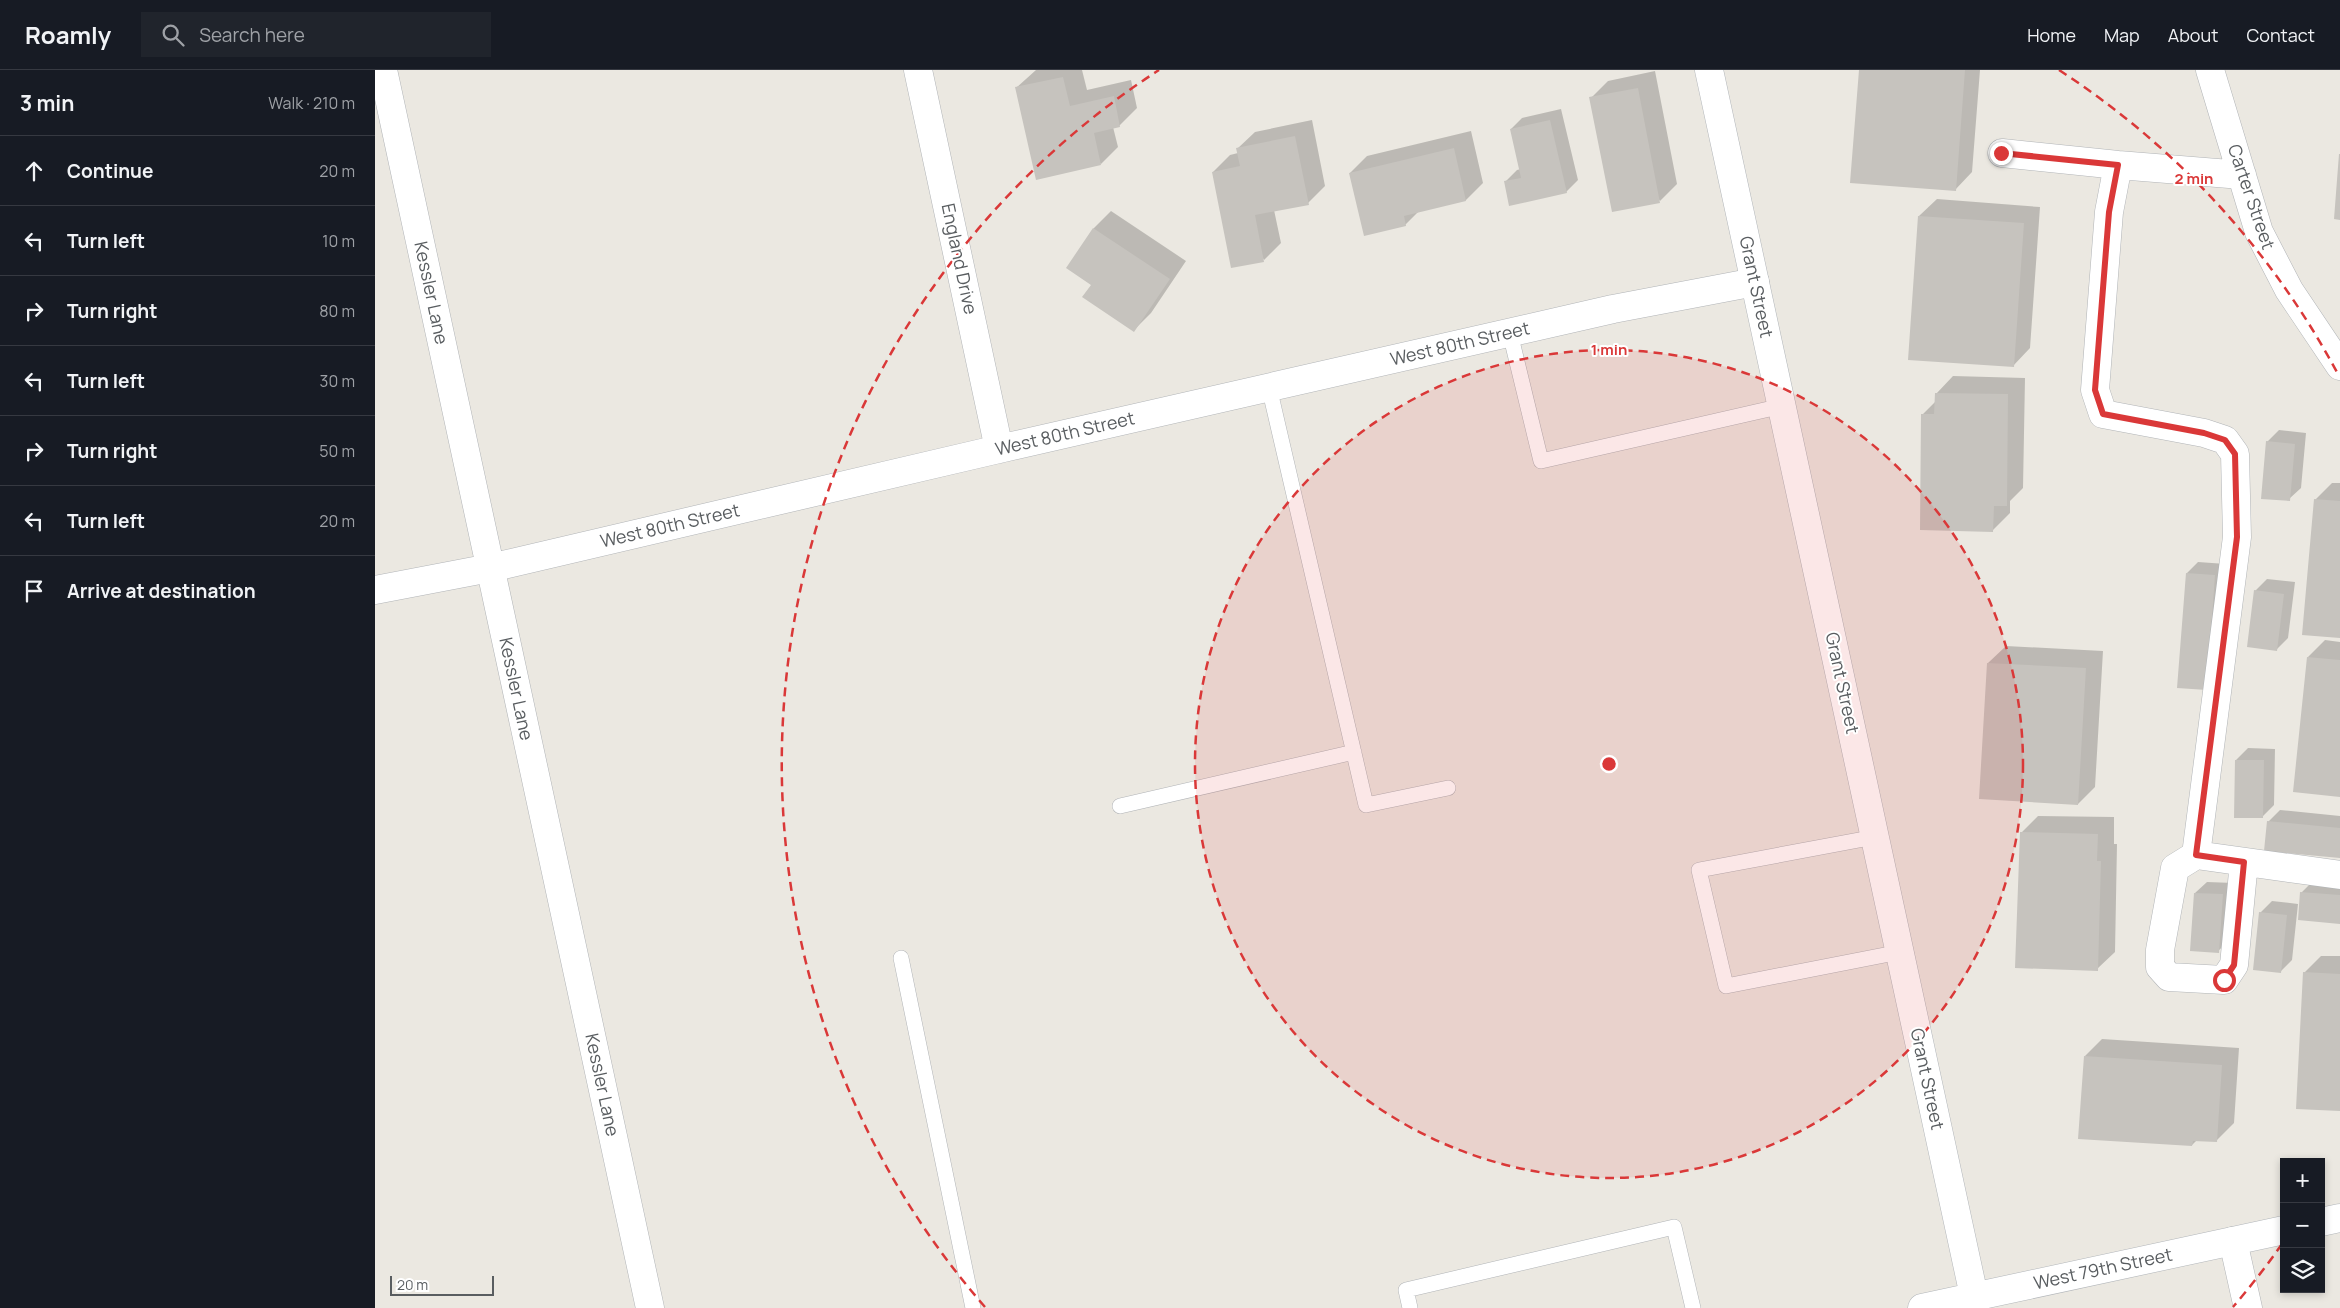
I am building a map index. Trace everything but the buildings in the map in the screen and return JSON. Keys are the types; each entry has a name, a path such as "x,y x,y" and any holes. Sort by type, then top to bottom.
{"street":[{"name":"Kessler Lane","path":"383,70 650,1308"},
{"name":"England Drive","path":"918,70 999,449"},
{"name":"Grant Street","path":"1709,70 1974,1296"},
{"name":"Carter Street","path":"2210,70 2259,232 2289,290 2340,366"},
{"path":"2001,153 2242,175"},
{"path":"2118,165 2109,212 2095,390 2099,406 2103,414 2204,433 2225,440 2235,454 2237,537 2196,855"},
{"name":"West 80th Street","path":"375,590 490,568 938,465 999,449 1613,309 1755,282"},
{"path":"2244,862 2234,965 2224,980 2169,977 2161,967 2160,950 2175,868 2196,855 2340,875"},
{"path":"2325,1221 2340,1218"},
{"name":"West 79th Street","path":"1922,1308 2280,1231"},
{"path":"2233,1241 2248,1308"}],"lane":[{"path":"1510,333 1541,461 1782,406"},
{"path":"1269,387 1366,805 1448,788"},
{"path":"1120,806 1354,752"},
{"path":"1875,837 1699,870 1726,986 1900,952"},
{"path":"901,958 973,1308"},
{"path":"1411,1308 1406,1290 1674,1227 1693,1308"}],"route":[{"path":"2001,153 2118,165 2109,212 2095,390 2099,406 2103,414 2204,433 2225,440 2235,454 2237,537 2196,855 2244,862 2234,965 2224,980"}]}
